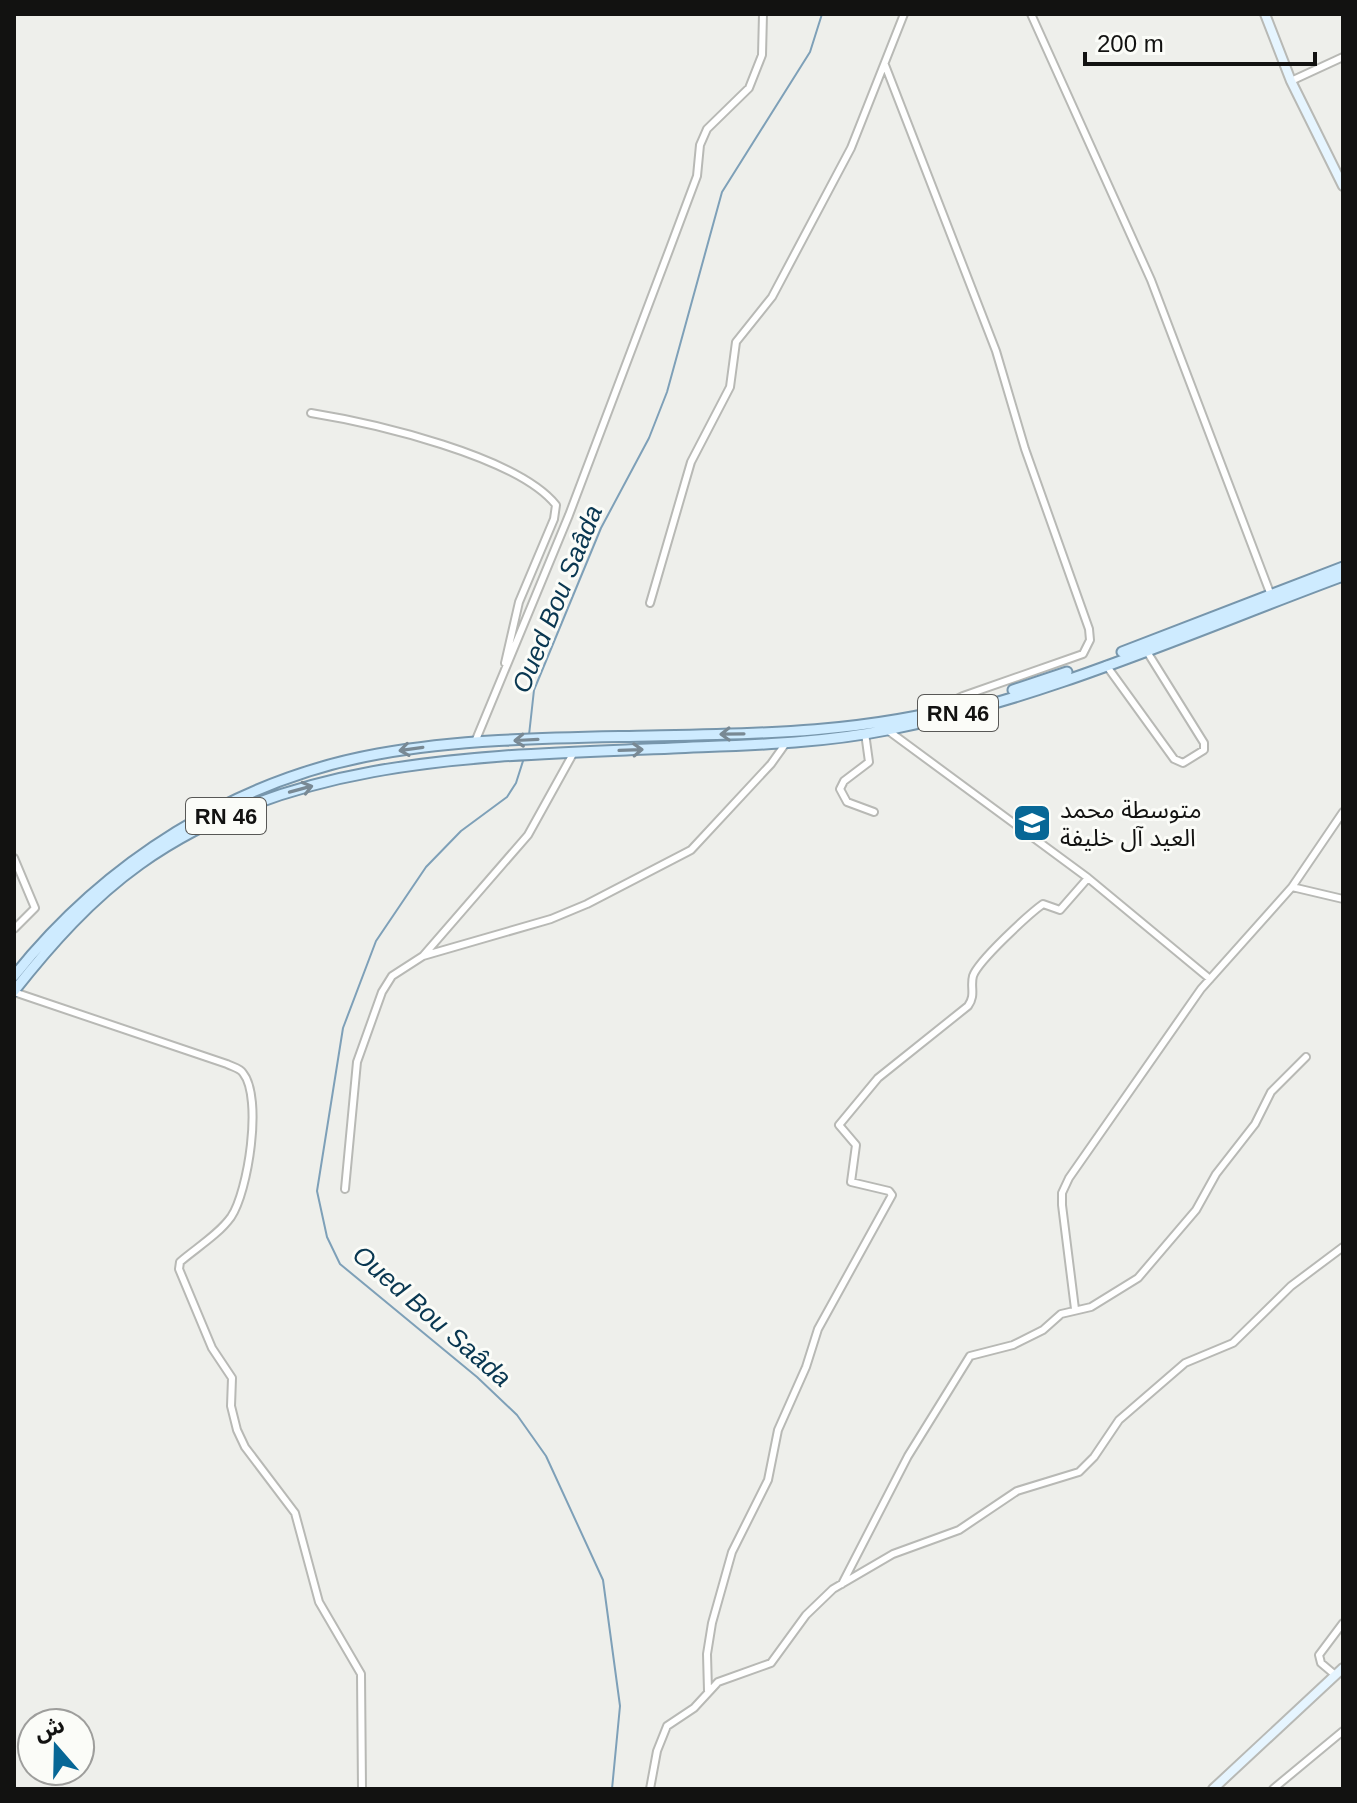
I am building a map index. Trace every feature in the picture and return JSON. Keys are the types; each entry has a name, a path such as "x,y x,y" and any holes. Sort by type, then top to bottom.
{"main road":[{"path":"1265,14 1291,81 1343,186"},
{"name":"RN 46","path":"14,976 46,936 93,891 137,856 200,818 287,779 344,761 475,742 800,733 883,727 946,717 1146,650 1343,567"},
{"name":"RN 46","path":"14,992 55,940 140,864 206,824 288,792 344,777 496,756 786,743 865,733 1098,661 1272,598 1343,576"},
{"path":"1213,1789 1343,1668"}],"street":[{"path":"475,742 569,515 697,176 700,145 707,129 749,88 758,66 762,55 763,14"},
{"path":"650,603 691,462 730,387 736,342 772,297 851,148 904,14"},
{"path":"1031,14 1151,280 1272,598"},
{"path":"1291,81 1343,57"},
{"path":"885,65 996,351 1025,449 1089,629 1090,640 1083,654 963,696 928,715"},
{"path":"311,413 364,422 458,450 495,464 556,505 554,519 519,602 509,636 504,674"},
{"path":"1106,665 1174,759 1185,762 1204,750 1204,743 1146,650"},
{"path":"883,727 1088,878 1210,979"},
{"path":"865,733 869,762 844,781 840,789 847,802 874,812"},
{"path":"345,1189 361,1048 387,984 404,965 423,956 551,919 612,894 691,850 771,764 786,743"},
{"path":"423,956 528,835 574,752"},
{"path":"1075,1309 1062,1193 1095,1137 1210,979 1292,887 1343,812"},
{"path":"14,858 35,908 32,916 14,929"},
{"path":"708,1691 707,1654 712,1623 732,1552 768,1480 778,1430 806,1367 818,1329 892,1195 889,1191 851,1182 856,1145 839,1125 878,1078 968,1006 974,994 975,973 1005,938 1043,904 1060,910 1088,878"},
{"path":"1292,887 1343,899"},
{"path":"14,992 227,1064 239,1069 247,1080 252,1107 250,1140 239,1198 231,1217 180,1262 179,1269 212,1348 232,1378 231,1406 237,1430 245,1447 295,1513 319,1602 361,1674 362,1789"},
{"path":"842,1584 908,1456 970,1356 977,1351 1013,1345 1075,1309 1099,1303 1138,1278 1188,1221 1216,1174 1247,1136 1271,1092 1306,1057"},
{"path":"650,1789 661,1735 667,1726 694,1708 708,1691 737,1673 771,1663 806,1615 842,1584 893,1554 959,1530 1017,1491 1079,1472 1094,1457 1119,1420 1185,1363 1233,1343 1291,1286 1343,1247"},
{"path":"1334,1674 1321,1663 1319,1655 1343,1623"},
{"path":"1273,1789 1343,1731"}],"waterway":[{"name":"Oued Bou Saâda","path":"529,735 534,690 601,528 649,438 667,392 722,192 810,52 822,14"},
{"name":"Oued Bou Saâda","path":"523,761 516,783 507,797 461,831 426,867 376,941 343,1028 317,1191 327,1237 340,1264 477,1377 517,1415 546,1456 603,1580 620,1706 612,1789"}],"place":[{"name":"متوسطة محمد العيد آل خليفة","path":"1032,823"}]}
